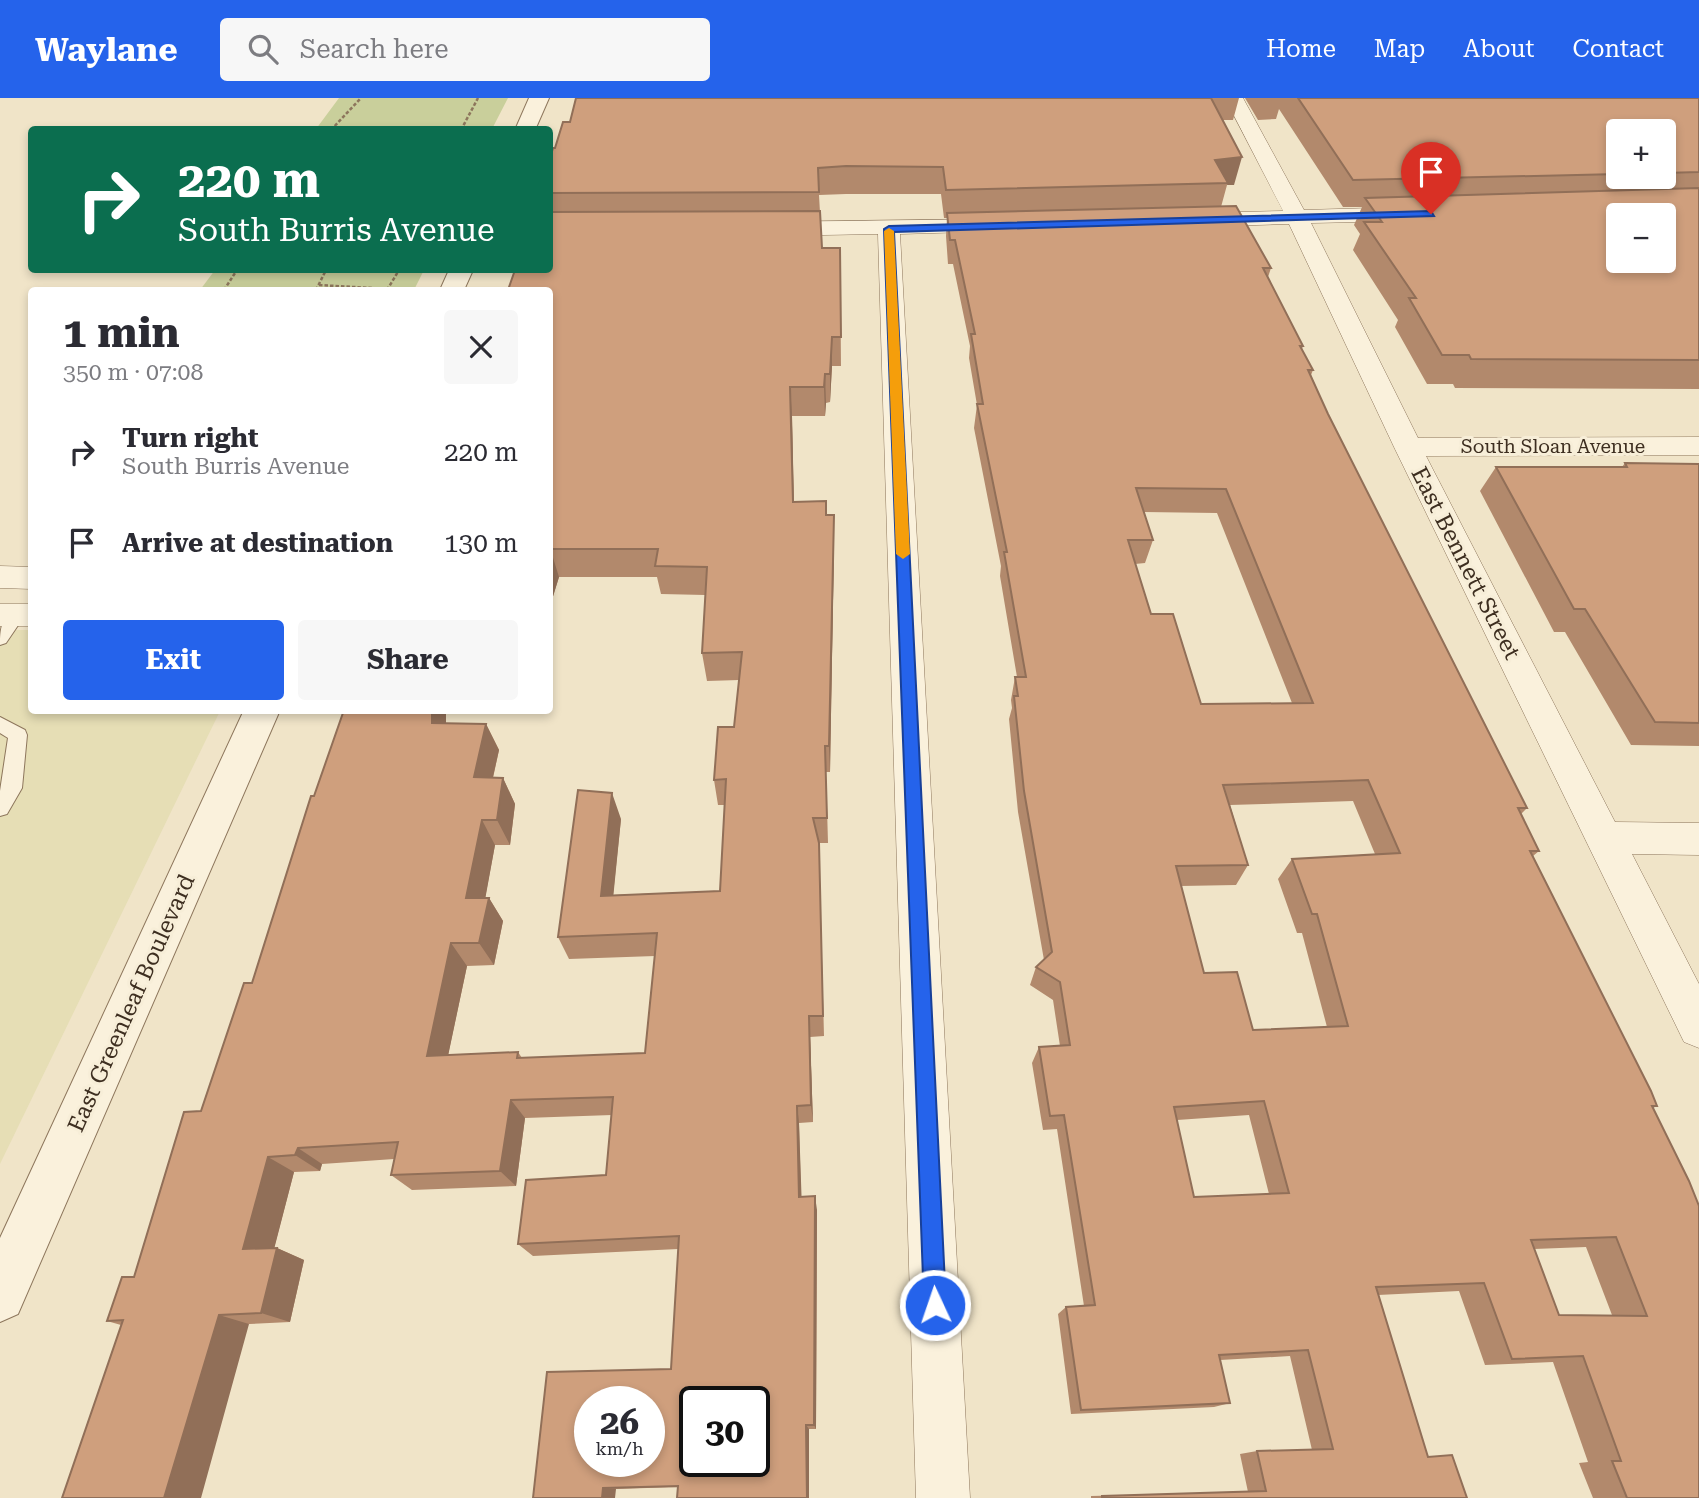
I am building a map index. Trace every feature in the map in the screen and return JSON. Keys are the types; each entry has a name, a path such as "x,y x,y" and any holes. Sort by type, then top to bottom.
{"street":[{"path":"527,126 539,98"},
{"name":"East Bennett Street","path":"1234,98 1297,217 1408,447 1699,1028"},
{"path":"1175,221 1436,214"},
{"path":"753,229 889,229 1012,225"},
{"path":"889,229 943,1498"},
{"name":"South Sloan Avenue","path":"1408,447 1699,446"},
{"path":"0,577 28,578"},
{"name":"East Greenleaf Boulevard","path":"0,1296 260,714"},
{"path":"1604,838 1699,839"}],"lane":[{"path":"0,724 18,735 12,788 0,808"}],"path":[{"path":"335,126 361,98"},
{"path":"463,126 478,98"},
{"path":"325,273 319,285 346,287"}],"shaded area":[{"path":"0,630 28,630 28,714 219,714 0,1164"}],"green space":[{"path":"339,98 508,98 494,126 318,126"},
{"path":"213,273 422,273 416,287 202,287"}],"building":[{"path":"576,98 1211,98 1242,157 1215,160 1228,183 946,190 943,167 846,166 818,168 819,192 553,193 553,148 563,122 570,122"},
{"path":"1298,98 1699,98 1699,172 1676,173 1676,119 1606,119 1606,174 1353,180"},
{"path":"1699,188 1699,360 1471,359 1469,355 1442,355 1409,298 1416,298 1364,222 1382,222 1365,198"},
{"path":"1236,206 1271,268 1263,268 1303,346 1300,346 1313,370 1308,370 1328,414 1527,808 1518,808 1539,851 1530,851 1651,1091 1657,1106 1652,1106 1699,1206 1699,1498 1627,1498 1612,1461 1621,1461 1583,1356 1512,1359 1484,1283 1376,1287 1428,1457 1452,1455 1467,1498 1102,1498 1266,1491 1257,1451 1333,1449 1308,1350 1219,1355 1230,1403 1081,1410 1066,1307 1095,1305 1064,1115 1050,1116 1039,1047 1070,1045 1060,982 1036,967 1052,952 1024,791 1014,696 1018,696 1015,677 1026,677 1004,552 1007,552 977,404 983,404 971,334 975,334 955,240 950,240 947,213","holes":["1136,488 1226,489 1313,703 1201,704 1173,614 1151,614 1128,540 1153,540","1368,780 1400,853 1292,859 1312,914 1317,914 1348,1026 1253,1030 1237,972 1204,973 1176,866 1248,865 1223,785","1264,1101 1289,1193 1194,1197 1174,1107","1616,1237 1647,1316 1559,1315 1531,1240"]},
{"path":"820,211 822,248 840,248 841,337 832,337 830,374 825,374 824,387 790,387 793,502 826,501 826,515 834,515 829,746 825,746 827,818 813,818 819,843 823,1016 809,1016 811,1105 797,1106 799,1197 815,1196 814,1425 806,1425 807,1498 677,1498 678,1486 603,1488 602,1498 533,1498 547,1372 671,1369 679,1236 518,1244 526,1180 606,1175 613,1097 511,1100 500,1171 391,1175 398,1142 298,1148 295,1155 268,1157 243,1249 277,1248 261,1313 219,1315 164,1498 62,1498 123,1320 107,1321 122,1277 134,1277 184,1112 201,1111 244,983 252,983 311,796 314,796 343,714 432,714 432,723 486,724 474,777 503,778 497,820 482,820 466,898 489,898 479,943 451,943 427,1056 518,1052 517,1058 645,1053 657,933 558,937 578,790 612,793 601,896 720,891 726,779 714,780 718,727 734,727 742,652 702,653 707,567 655,566 658,549 553,549 553,287 509,287 514,273 553,273 553,212"},
{"path":"1625,463 1699,464 1699,723 1655,722 1585,609 1574,609 1496,467 1627,467"}],"slow traffic":[{"path":"889,231 903,554"}],"route":[{"path":"935,1305 889,229 1431,214"}]}
